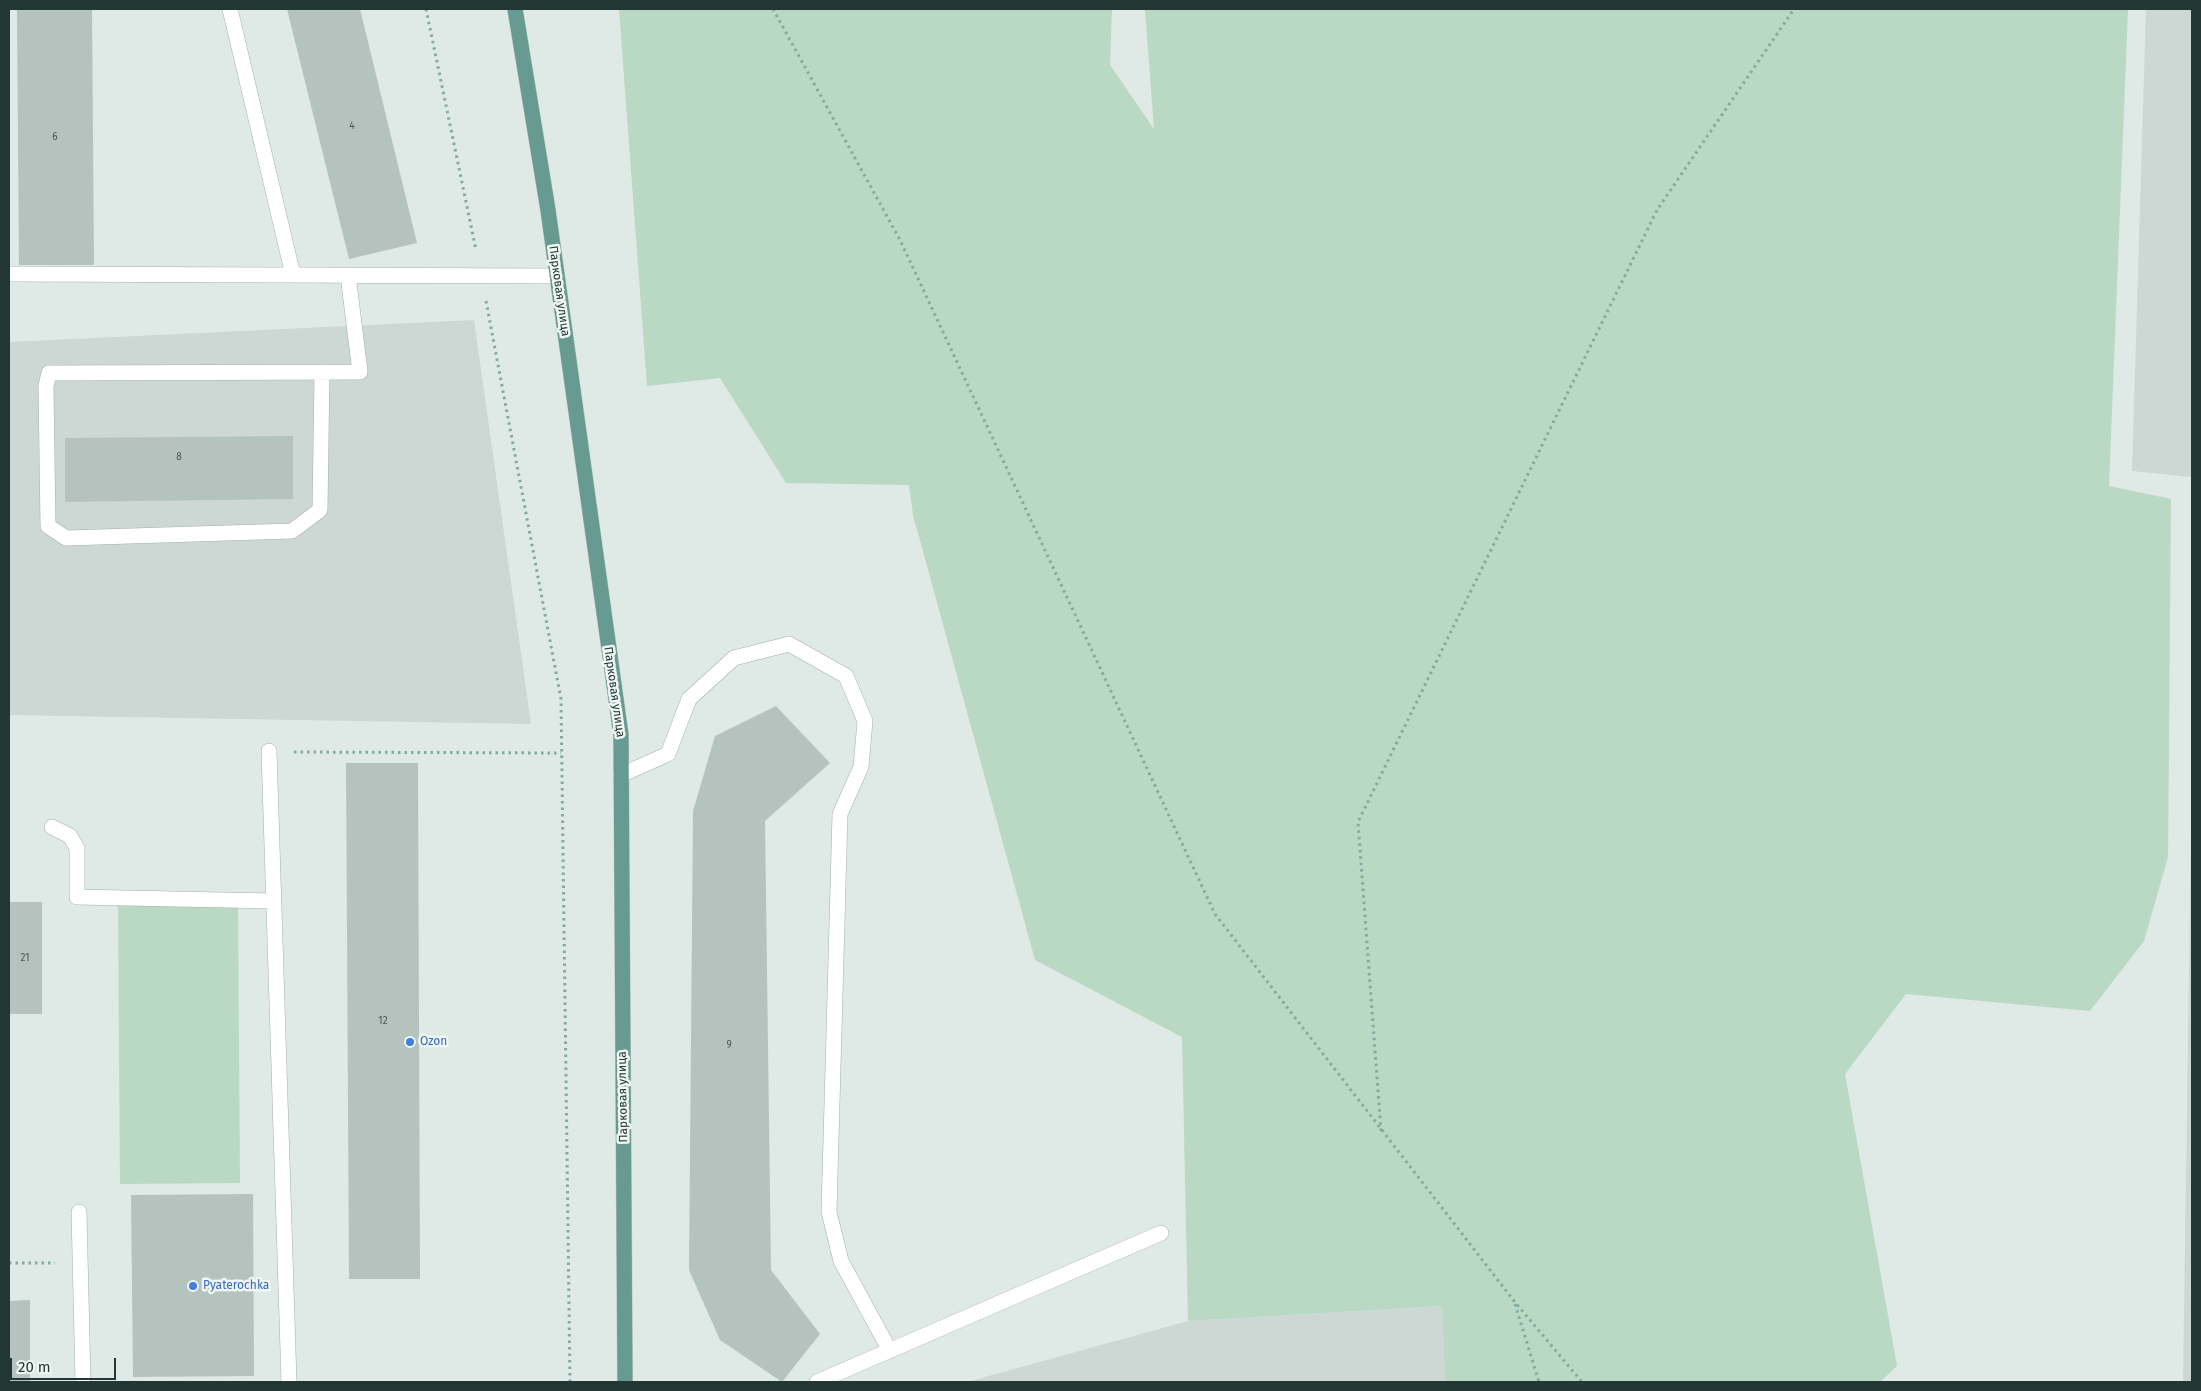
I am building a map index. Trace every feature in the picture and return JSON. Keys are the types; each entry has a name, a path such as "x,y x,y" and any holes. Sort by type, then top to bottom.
{"main road":[{"name":"Парковая улица","path":"515,9 557,276 620,735 625,1382"}],"lane":[{"path":"230,9 293,275"},
{"path":"9,274 557,276"},
{"path":"322,372 320,510 292,531 66,538 48,526 46,386 49,373 322,372 360,372 348,275"},
{"path":"621,775 668,754 689,699 734,658 789,644 846,676 865,721 861,767 840,814 829,1212 841,1261 890,1351"},
{"path":"269,752 288,1382"},
{"path":"52,827 70,836 77,848 77,897 273,901"},
{"path":"79,1212 82,1382"},
{"path":"817,1382 1162,1233"}],"path":[{"path":"426,9 481,276 560,699 570,1382"},
{"path":"773,9 900,240 1215,914 1514,1301 1582,1382"},
{"path":"1381,1131 1358,822 1657,210 1794,9"},
{"path":"269,752 561,753"},
{"path":"9,1263 80,1263"},
{"path":"1514,1301 1539,1382"}],"shaded area":[{"path":"2146,9 2192,9 2192,477 2132,471"},
{"path":"474,320 531,724 9,715 9,342"},
{"path":"2192,760 2192,1382 2183,1382"},
{"path":"1442,1306 1445,1382 967,1382 1188,1321"}],"green space":[{"path":"619,9 1112,9 1110,65 1154,129 1145,9 2128,9 2109,486 2171,499 2168,857 2144,941 2090,1011 1906,994 1845,1074 1897,1366 1880,1382 1445,1382 1442,1306 1188,1321 1182,1037 1035,960 913,515 909,485 786,483 720,378 647,386"},
{"path":"238,905 240,1183 120,1184 118,906"}],"building":[{"path":"17,9 92,9 94,265 19,265"},
{"path":"287,9 360,9 417,243 349,259"},
{"path":"293,436 293,499 65,502 65,438"},
{"path":"776,706 830,763 765,821 771,1270 820,1334 782,1382 720,1340 689,1270 693,811 715,736"},
{"path":"346,763 418,763 420,1279 349,1279"},
{"path":"9,902 42,902 42,1014 9,1014"},
{"name":"Pyaterochka","path":"253,1194 254,1376 133,1377 131,1195"},
{"path":"30,1300 30,1382 9,1382 9,1301"}],"place":[{"name":"Ozon","path":"410,1042"},
{"name":"Pyaterochka","path":"193,1286"}]}
